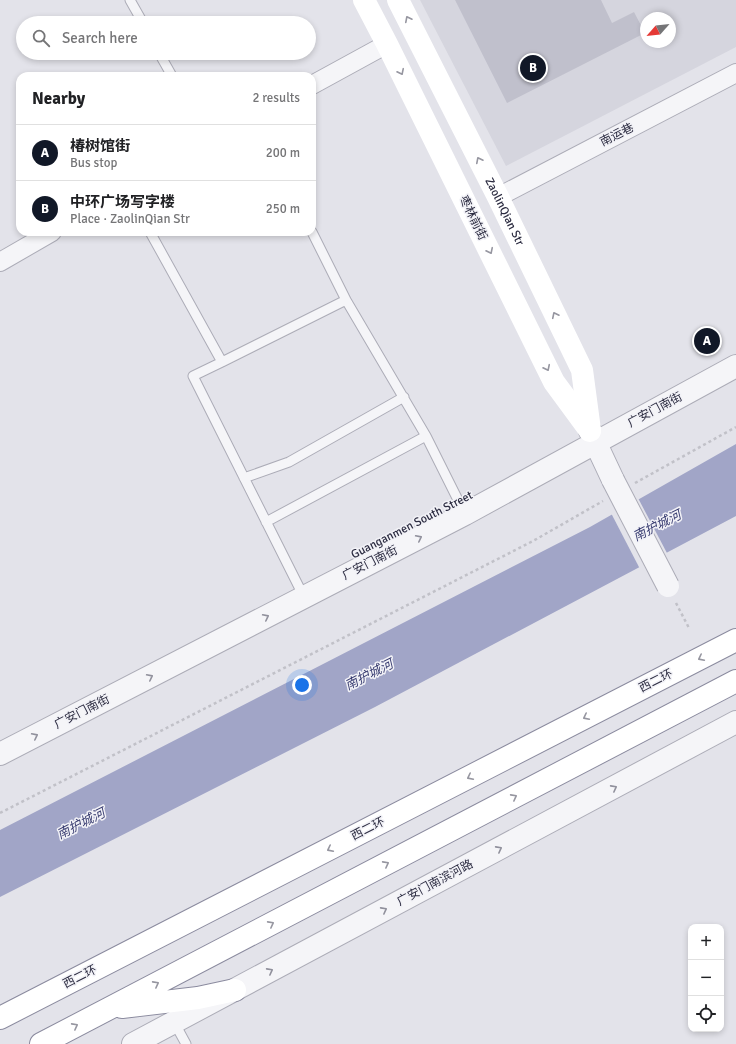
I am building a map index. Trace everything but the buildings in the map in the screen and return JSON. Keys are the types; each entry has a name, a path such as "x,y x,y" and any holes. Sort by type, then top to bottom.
{"main road":[{"name":"枣林前街","path":"364,0 388,44 554,382 593,436"},
{"name":"ZaolinQian Str","path":"398,0 498,197 582,370 593,436"},
{"name":"西二环","path":"0,1018 736,640"},
{"path":"41,1044 736,681"},
{"path":"108,1008 198,998 235,990"}],"street":[{"path":"316,83 388,44"},
{"name":"南运巷","path":"498,197 736,73"},
{"path":"0,262 45,236"},
{"name":"Guanganmen South Street","path":"0,738 301,591 462,508 593,436 736,350"},
{"name":"广安门南街","path":"593,436 736,366"},
{"path":"593,436 668,586"},
{"name":"广安门南街","path":"0,754 301,591"},
{"name":"广安门南滨河路","path":"133,1044 736,722"}],"lane":[{"path":"130,0 139,16"},
{"path":"163,60 170,72"},
{"path":"152,236 222,362"},
{"path":"314,236 346,300 426,436 462,508"},
{"path":"301,591 193,376 346,300"},
{"path":"244,478 289,462 404,397"},
{"path":"266,522 426,436"},
{"path":"174,1022 186,1044"}],"path":[{"path":"0,813 525,544 618,488 736,427"},
{"path":"668,586 689,628"}],"shaded area":[{"path":"420,0 736,0 736,47 506,166"}],"water":[{"name":"南护城河","path":"736,444 736,516 375,707 0,897 0,830 590,527"}],"pier":[{"path":"638,498 668,555 640,569 611,513"}],"place":[{"name":"中环广场写字楼","path":"533,68"},
{"name":"椿树馆街","path":"707,341"}]}
